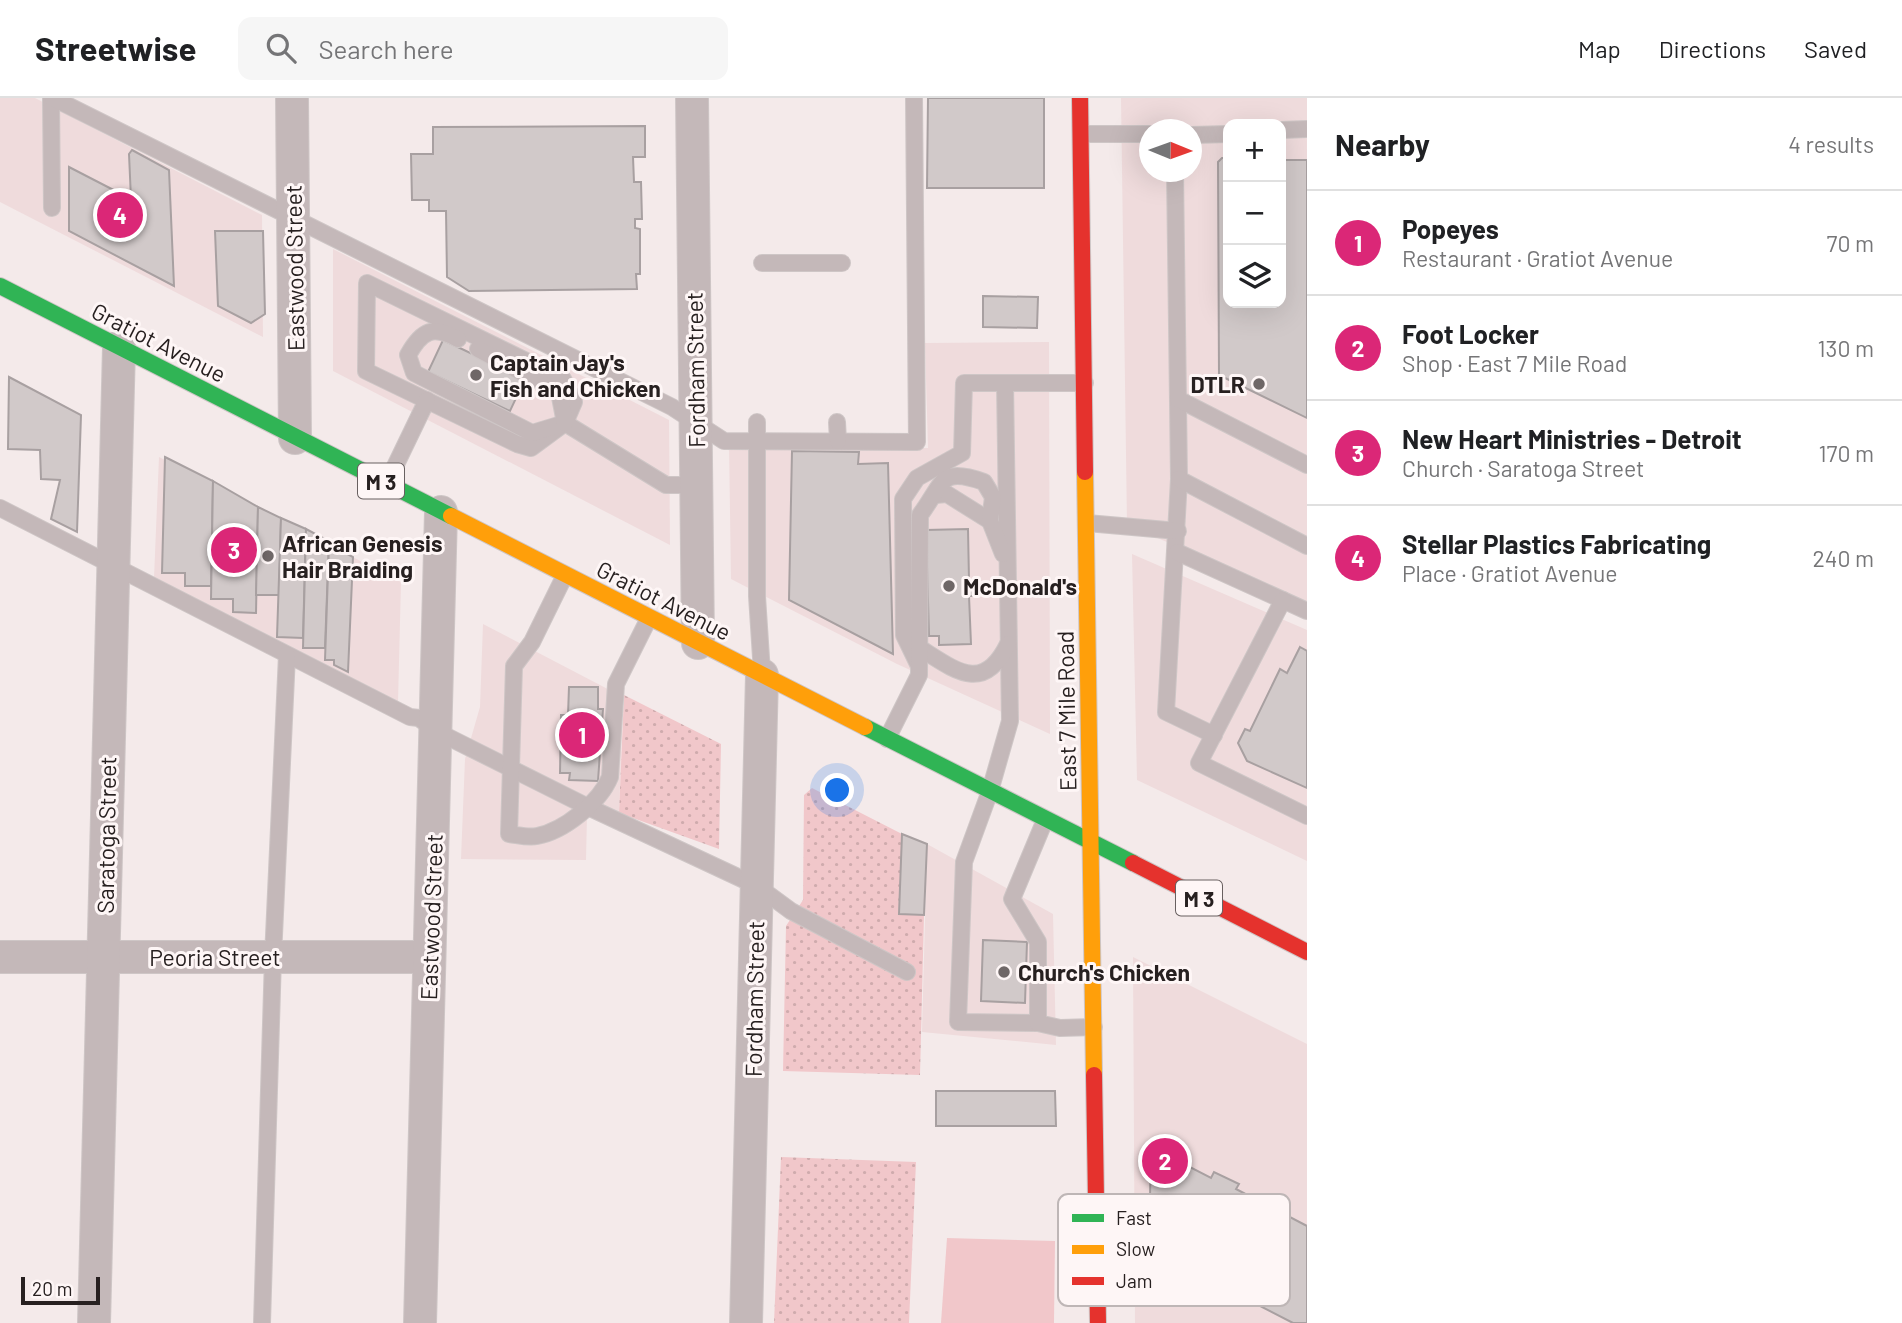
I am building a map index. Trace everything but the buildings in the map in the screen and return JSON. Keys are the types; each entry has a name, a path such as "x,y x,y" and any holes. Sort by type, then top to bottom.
{"main road":[{"name":"East 7 Mile Road","path":"1080,98 1085,383 1084,523 1092,843 1096,1194"},
{"name":"Gratiot Avenue","path":"0,286 1307,952"}],"street":[{"name":"Eastwood Street","path":"292,98 295,438"},
{"name":"Fordham Street","path":"692,98 698,643"},
{"name":"Saratoga Street","path":"94,1323 118,347"},
{"name":"Eastwood Street","path":"420,1323 441,512"},
{"name":"Fordham Street","path":"746,1323 762,676"},
{"name":"Peoria Street","path":"0,957 429,957"}],"lane":[{"path":"52,208 52,98 672,407 724,441 917,442 914,98"},
{"path":"1286,130 1307,129"},
{"path":"1081,134 1139,134"},
{"path":"1202,135 1223,134"},
{"path":"1175,182 1179,479 1166,712 1214,735"},
{"path":"762,264 842,263"},
{"path":"367,283 563,379 574,402 565,423 531,448 517,444 366,371 367,283"},
{"path":"565,423 533,433 414,373 408,355 417,340 433,331 443,331 559,392 565,423 666,485 696,485"},
{"path":"1009,642 1001,658 987,673 971,676 918,655 904,635 903,499 917,478 962,453 964,383 1085,383"},
{"path":"1005,383 1010,721 990,791 964,862 958,1022 1038,1023 1060,1028 1094,1027"},
{"path":"1178,399 1307,465"},
{"path":"387,484 427,400"},
{"path":"757,422 757,596 762,676"},
{"path":"836,422 838,441"},
{"path":"887,739 919,675 920,515 935,495 938,483 946,476 958,474 984,482 993,497 990,520 1007,565"},
{"path":"1179,479 1307,545"},
{"path":"935,495 947,494 990,520"},
{"path":"0,508 410,717 419,718 436,730 586,806 757,886 791,911 907,972"},
{"path":"1084,523 1178,531"},
{"path":"1177,552 1306,608"},
{"path":"565,575 532,642 514,666 509,834 535,837 553,831 600,797 610,777 616,684 649,618"},
{"path":"1283,600 1199,764 1307,816"},
{"path":"262,1323 273,957 287,655"},
{"path":"1038,1023 1038,942 1012,899 1045,820"}],"shaded area":[{"path":"0,98 35,98 262,215 263,337 0,202"},
{"path":"1121,98 1307,98 1307,602 1127,525"},
{"path":"333,249 669,420 670,545 333,371"},
{"path":"1049,342 1050,734 897,664 731,579 729,444 928,448 925,343"},
{"path":"159,457 401,582 398,702 154,578"},
{"path":"1132,554 1307,630 1307,861 1137,780"},
{"path":"483,624 623,697 619,813 587,815 586,860 461,859 465,759 480,707"},
{"path":"624,695 721,744 719,849 619,813"},
{"path":"812,788 902,834 899,913 924,915 920,1075 783,1071 786,926 803,900 804,795"},
{"path":"927,844 1053,914 1056,1045 922,1032"},
{"path":"1133,957 1307,1044 1307,1323 1135,1323 1135,1306 1290,1306 1290,1194 1134,1194"},
{"path":"781,1157 916,1162 909,1323 774,1323"},
{"path":"947,1238 1055,1241 1054,1323 941,1323"}],"traffic: fast":[{"path":"0,286 451,516"},
{"path":"865,727 1133,863"}],"traffic: slow":[{"path":"1085,472 1094,1075"},
{"path":"451,516 865,727"}],"traffic: jam":[{"path":"1080,98 1085,472"},
{"path":"1133,863 1307,952"},
{"path":"1094,1075 1096,1194"},
{"path":"1098,1306 1098,1323"}],"place":[{"name":"Stellar Plastics Fabricating","path":"120,215"},
{"name":"Captain Jay's Fish and Chicken","path":"476,375"},
{"name":"DTLR","path":"1259,384"},
{"name":"New Heart Ministries - Detroit","path":"234,550"},
{"name":"African Genesis Hair Braiding","path":"268,556"},
{"name":"McDonald's","path":"949,586"},
{"name":"Popeyes","path":"582,735"},
{"name":"Church's Chicken","path":"1004,972"},
{"name":"Foot Locker","path":"1165,1161"}]}
